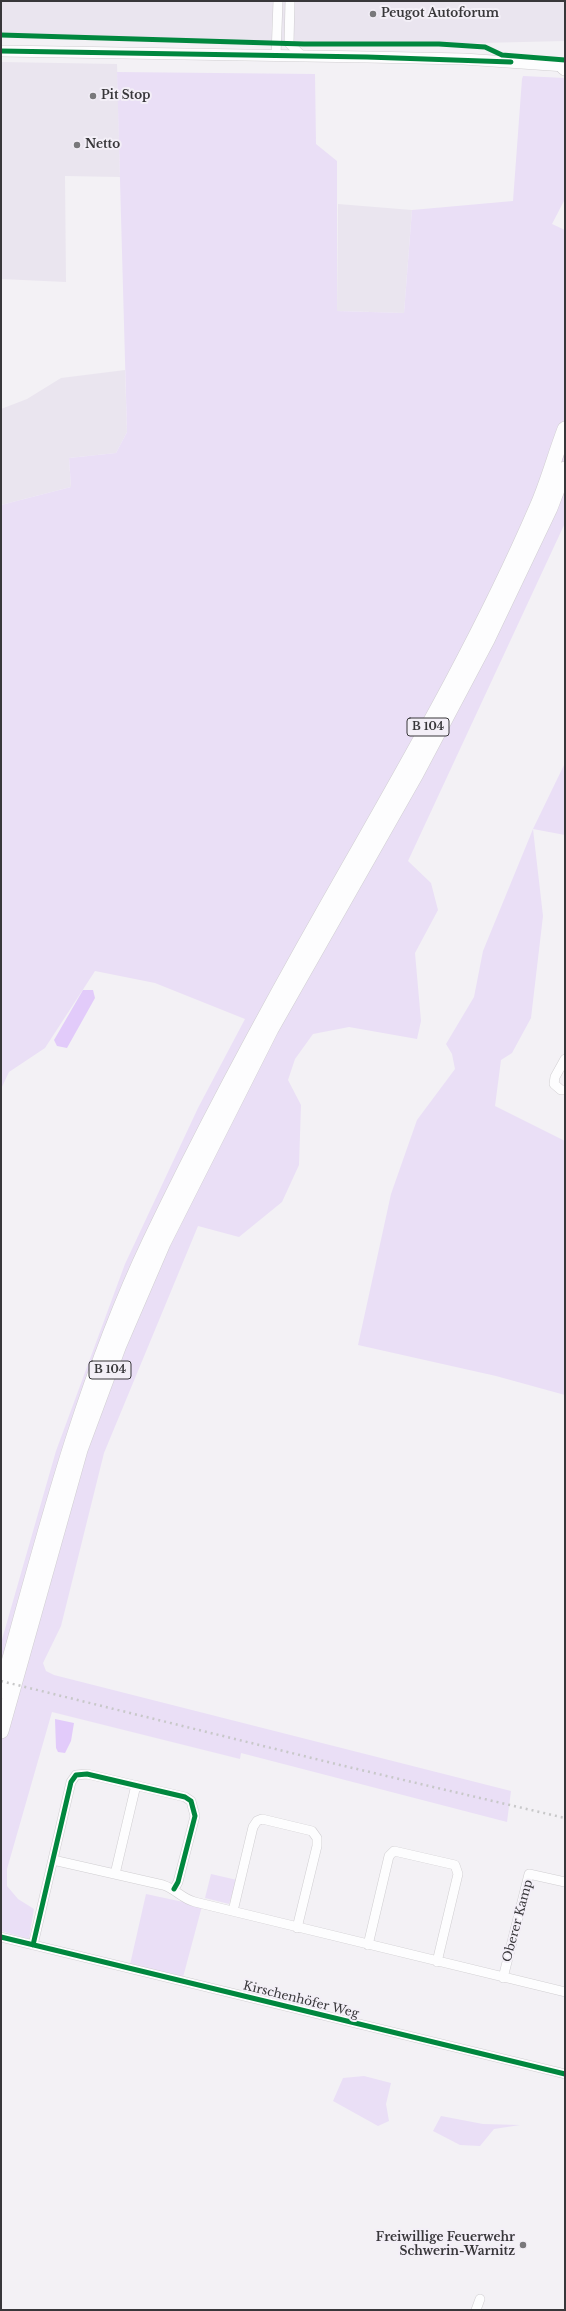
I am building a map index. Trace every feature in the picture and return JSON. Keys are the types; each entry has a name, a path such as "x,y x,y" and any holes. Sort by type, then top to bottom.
{"highway":[{"name":"B 104","path":"1,1690 24,1601 51,1509 97,1370 149,1244 406,769 478,631 538,506 565,429"},
{"name":"B 104","path":"1,1731 80,1450 119,1345 163,1243 268,1022 416,774 487,640 550,508 565,469"}],"street":[{"path":"278,1 280,56"},
{"path":"280,56 289,43 290,1"},
{"path":"289,43 302,56"},
{"path":"1,51 464,59 564,67"},
{"path":"565,1059 555,1077 554,1084 561,1090 565,1090"},
{"path":"33,1945 71,1782 76,1775 87,1774 185,1797 194,1804 195,1816 178,1882 174,1889 53,1860"},
{"path":"115,1874 136,1785"},
{"path":"233,1911 253,1827 257,1822 262,1819 312,1831 317,1838 317,1846 297,1928"},
{"path":"368,1944 389,1856 394,1851 455,1865 458,1874 437,1962"},
{"name":"Oberer Kamp","path":"502,1978 529,1874 565,1882"},
{"name":"Oberer Kamp","path":"174,1889 179,1896 187,1900 473,1971 565,1992"},
{"name":"Kirschenhöfer Weg","path":"1,1937 565,2074"},
{"path":"476,2310 480,2299"}],"shaded area":[{"path":"1,1 565,1 565,41 439,44 304,44 1,35"},
{"path":"1,62 117,64 120,177 65,176 66,282 1,279"},
{"path":"117,72 315,74 316,144 337,161 337,311 404,313 412,210 513,201 523,76 565,78 565,199 552,224 565,230 565,523 408,861 431,883 438,910 415,953 421,1021 417,1039 349,1027 313,1034 295,1059 288,1080 301,1105 299,1165 282,1202 239,1237 198,1226 104,1453 61,1626 43,1663 46,1671 54,1675 511,1791 507,1822 241,1753 240,1759 52,1712 7,1869 7,1886 18,1899 34,1909 29,1939 1,1931 1,1643 56,1451 125,1264 198,1108 245,1019 155,983 95,971 45,1048 9,1072 1,1089 1,505 71,487 69,458 116,453 127,432"},
{"path":"338,204 412,210 404,313 337,311"},
{"path":"125,370 127,432 116,453 69,458 71,487 1,505 1,409 27,399 61,378"},
{"path":"565,763 565,835 533,829"},
{"path":"533,829 543,916 531,1018 512,1053 501,1060 495,1106 565,1141 565,1395 496,1376 358,1345 391,1194 417,1120 455,1069 452,1054 446,1044 474,997 483,951"},
{"path":"83,990 93,990 95,998 67,1048 57,1046 54,1040"},
{"path":"55,1719 74,1723 71,1741 65,1753 58,1752 56,1748"},
{"path":"211,1874 237,1880 229,1904 205,1898"},
{"path":"146,1894 202,1906 182,1981 129,1969"},
{"path":"364,2076 391,2083 386,2104 389,2121 378,2126 333,2101 343,2078"},
{"path":"441,2116 483,2124 520,2125 494,2129 480,2146 460,2145 433,2131"}],"railway":[{"path":"1,1681 340,1765 565,1818"}],"cycle path":[{"path":"1,35 304,44 439,44 485,47 502,55 565,60"},
{"path":"1,51 367,57 511,62"},
{"path":"33,1945 71,1782 76,1775 87,1774 185,1797 191,1801 195,1816 178,1882 174,1889"},
{"path":"1,1937 565,2074"}],"place":[{"name":"Peugot Autoforum","path":"373,14"},
{"name":"Pit Stop","path":"93,96"},
{"name":"Netto","path":"77,145"},
{"name":"Freiwillige Feuerwehr Schwerin-Warnitz","path":"523,2245"}]}
